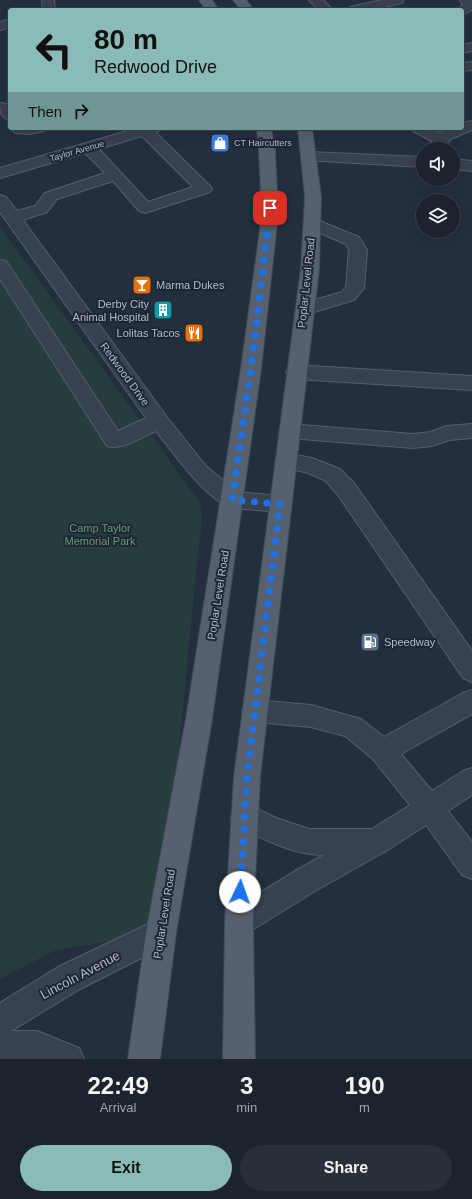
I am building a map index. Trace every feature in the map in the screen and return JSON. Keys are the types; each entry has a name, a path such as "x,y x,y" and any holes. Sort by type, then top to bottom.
{"main road":[{"path":"205,0 211,8"},
{"path":"239,0 246,8"},
{"name":"Poplar Level Road","path":"144,1059 161,933 199,719 251,369 270,214 267,151 264,130"},
{"name":"Poplar Level Road","path":"239,1059 239,922 247,777 296,372 310,269 313,197 305,130"}],"street":[{"path":"315,0 325,8"},
{"path":"364,8 398,0"},
{"path":"464,10 470,6 466,0"},
{"name":"Taylor Avenue","path":"0,173 89,148 116,133 142,130"},
{"path":"89,148 116,175 145,208 204,189 151,130"},
{"path":"420,130 436,142"},
{"path":"440,142 447,135 458,130"},
{"path":"309,157 416,162"},
{"path":"460,165 472,166"},
{"path":"5,208 41,209 51,196 116,175"},
{"name":"Redwood Drive","path":"5,208 159,421 199,471 232,500"},
{"path":"304,309 348,296 355,288 358,250 353,241 312,223"},
{"path":"0,265 114,441 159,421"},
{"path":"296,372 472,383"},
{"path":"289,431 412,441 432,439 447,433 472,431"},
{"path":"285,461 312,466 333,475 346,489 472,671"},
{"path":"232,500 280,504"},
{"path":"382,751 472,701"},
{"path":"255,711 311,716 352,727 382,751 430,808 472,864"},
{"path":"239,922 305,881 376,842 472,780"},
{"path":"245,816 270,829 309,842 376,842"},
{"name":"Lincoln Avenue","path":"0,1020 69,978 161,933"},
{"path":"0,1046 37,1047 68,1059"}],"green space":[{"name":"Camp Taylor Memorial Park","path":"0,227 198,500 202,516 161,933 56,950 0,979"}],"place":[{"name":"CT Haircutters","path":"220,143"},
{"name":"Marma Dukes","path":"142,285"},
{"name":"Derby City Animal Hospital","path":"163,310"},
{"name":"Lolitas Tacos","path":"194,333"},
{"name":"Speedway","path":"370,642"}],"route":[{"path":"240,892 247,777 280,504 232,500 251,369 270,208"}]}
